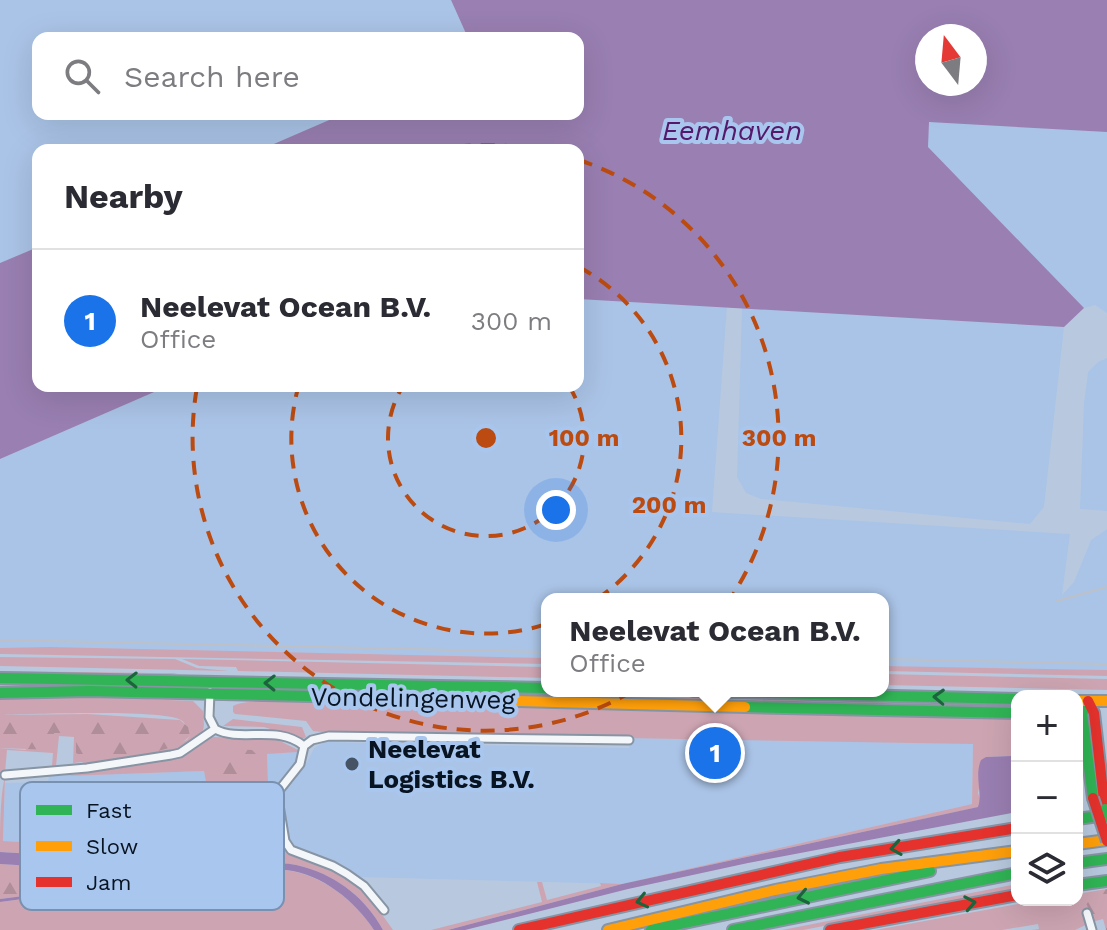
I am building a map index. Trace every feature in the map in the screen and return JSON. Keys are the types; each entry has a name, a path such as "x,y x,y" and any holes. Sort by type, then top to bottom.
{"main road":[{"name":"Vondelingenweg","path":"0,678 541,688"},
{"name":"Vondelingenweg","path":"0,693 210,694 1011,713"},
{"path":"889,696 1011,699"},
{"path":"1083,701 1107,701"},
{"path":"1083,702 1094,713 1098,797 1106,814 1083,818"},
{"path":"1083,714 1107,714 1096,731"},
{"path":"1083,731 1107,841 1083,843"},
{"path":"519,930 840,857 1011,829"},
{"path":"608,930 775,890 881,869 1011,854"},
{"path":"651,930 1011,854"},
{"path":"1083,862 1107,859"},
{"path":"733,930 1011,874"},
{"path":"1083,884 1107,881"},
{"path":"830,930 1011,896"}],"street":[{"path":"210,681 209,717 215,729 222,733 274,735 292,739 304,746"},
{"path":"5,775 87,768 171,755 180,753 215,729"},
{"path":"284,784 300,764 304,746 312,740 329,736 629,740"},
{"path":"284,835 285,841 295,852 333,866 356,880 384,910"},
{"path":"1087,913 1092,930"}],"shaded area":[{"path":"0,0 451,0 465,32 32,32 32,120 329,120 274,144 32,144 32,250 0,263"},
{"path":"929,121 1107,132 1107,313 1095,305 1084,308 927,147"},
{"path":"584,299 727,307 712,512 1070,534 1062,595 1074,582 1091,540 1107,529 1107,675 889,670 889,593 541,593 541,662 0,653 0,459 154,392 584,392"},
{"path":"742,308 1064,327 1044,507 1030,524 761,499 746,493 737,477"},
{"path":"1107,358 1107,511 1080,509 1088,372"},
{"path":"630,738 973,743 972,804 622,884 358,877 335,863 296,850 287,839 284,789 307,762 314,748 325,742 629,748"},
{"path":"298,752 299,762 281,782 268,782 267,753"},
{"path":"204,771 206,782 48,782 49,776"},
{"path":"5,783 20,783 20,842 3,841"}],"green space":[{"path":"0,648 541,658 541,664 0,654"},
{"path":"0,657 175,659 197,668 229,671 0,666"},
{"path":"182,659 541,667 541,678 238,671 236,667 199,666"},
{"path":"889,666 1107,670 1107,676 889,671"},
{"path":"0,671 178,673 165,676"},
{"path":"889,674 1107,679 1107,690 889,685"},
{"path":"19,681 195,685 202,690 0,689 0,685"},
{"path":"342,688 541,692 541,697 747,697 1011,703 1011,708 261,691"},
{"path":"0,696 193,701 203,711 204,728 196,739 169,752 86,764 73,763 74,737 59,736 56,766 52,766 53,753 7,750 5,773 0,774 0,748 25,750 54,733 77,733 168,748 190,736 183,721 148,714 0,715"},
{"path":"272,699 412,702 436,708 463,709 464,705 480,704 895,713 914,717 1011,719 1011,756 986,757 978,793 981,801 979,807 622,884 972,804 973,744 330,733 313,731 306,721 235,714 233,706"},
{"path":"88,714 180,720 188,727 190,736 169,748 122,755 80,755 76,753 76,733 54,733 53,750 0,748 0,715"},
{"path":"233,719 302,727 306,737 302,739 264,727 223,726"},
{"path":"213,737 276,739 298,750 267,754 268,782 206,782 204,771 66,776 176,758"},
{"path":"232,749 252,750 259,757 262,782 213,782 211,767 215,754"},
{"path":"5,777 3,841 20,842 20,853 0,852"},
{"path":"284,844 285,849 295,856 331,869 350,880 373,903 393,930 383,930 360,899 340,883 317,871 284,864"},
{"path":"0,864 20,865 20,897 0,899"},
{"path":"284,870 325,883 347,899 374,930 0,930 0,902 20,899 20,910 284,910"},
{"path":"537,882 542,882 547,900 601,886 600,883 622,884 448,930 431,930 542,902"},
{"path":"1011,885 1011,890 803,930 782,930"},
{"path":"1107,889 1107,930 1103,919 1092,922 1087,905 1083,903 1083,893"},
{"path":"1083,902 1087,904 1092,922 1075,930 1032,930 1039,929 1038,924 1002,930 875,930 1011,905 1083,906"}],"water":[{"name":"Eemhaven","path":"451,0 1107,0 1107,132 929,122 928,147 1084,308 1064,327 584,299 584,144 274,144 329,120 584,120 584,32 465,32"},
{"path":"32,250 32,392 154,392 0,459 0,263"},
{"path":"1011,756 1011,813 748,863 465,930 448,930 622,884 978,807 978,772 981,760"},
{"path":"0,852 20,853 20,865 0,864"},
{"path":"284,864 294,865 317,871 340,883 360,899 383,930 374,930 347,899 325,883 286,870"},
{"path":"20,896 20,899 0,902 0,899"}],"railway":[{"path":"1057,601 1107,587"},
{"path":"0,640 541,652"},
{"path":"889,659 1107,664"}],"traffic: fast":[{"path":"0,678 541,688"},
{"path":"0,693 89,691 399,698"},
{"path":"889,696 1011,699"},
{"path":"1088,701 1082,714 1093,798"},
{"path":"745,707 1011,713"},
{"path":"1105,809 1107,817"},
{"path":"1083,818 1107,815"},
{"path":"1083,862 1107,859"},
{"path":"651,930 930,871"},
{"path":"733,930 1011,874"},
{"path":"1083,884 1107,881"}],"traffic: slow":[{"path":"399,698 745,707"},
{"path":"1083,701 1107,701"},
{"path":"1083,843 1107,840"},
{"path":"608,930 775,890 881,869 1011,852"}],"traffic: jam":[{"path":"1088,701 1094,713 1105,809"},
{"path":"1093,798 1107,841"},
{"path":"519,930 840,857 1011,829"},
{"path":"830,930 1011,896"}],"place":[{"name":"Neelevat Ocean B.V.","path":"715,753"},
{"name":"Neelevat Logistics B.V.","path":"352,764"}]}
